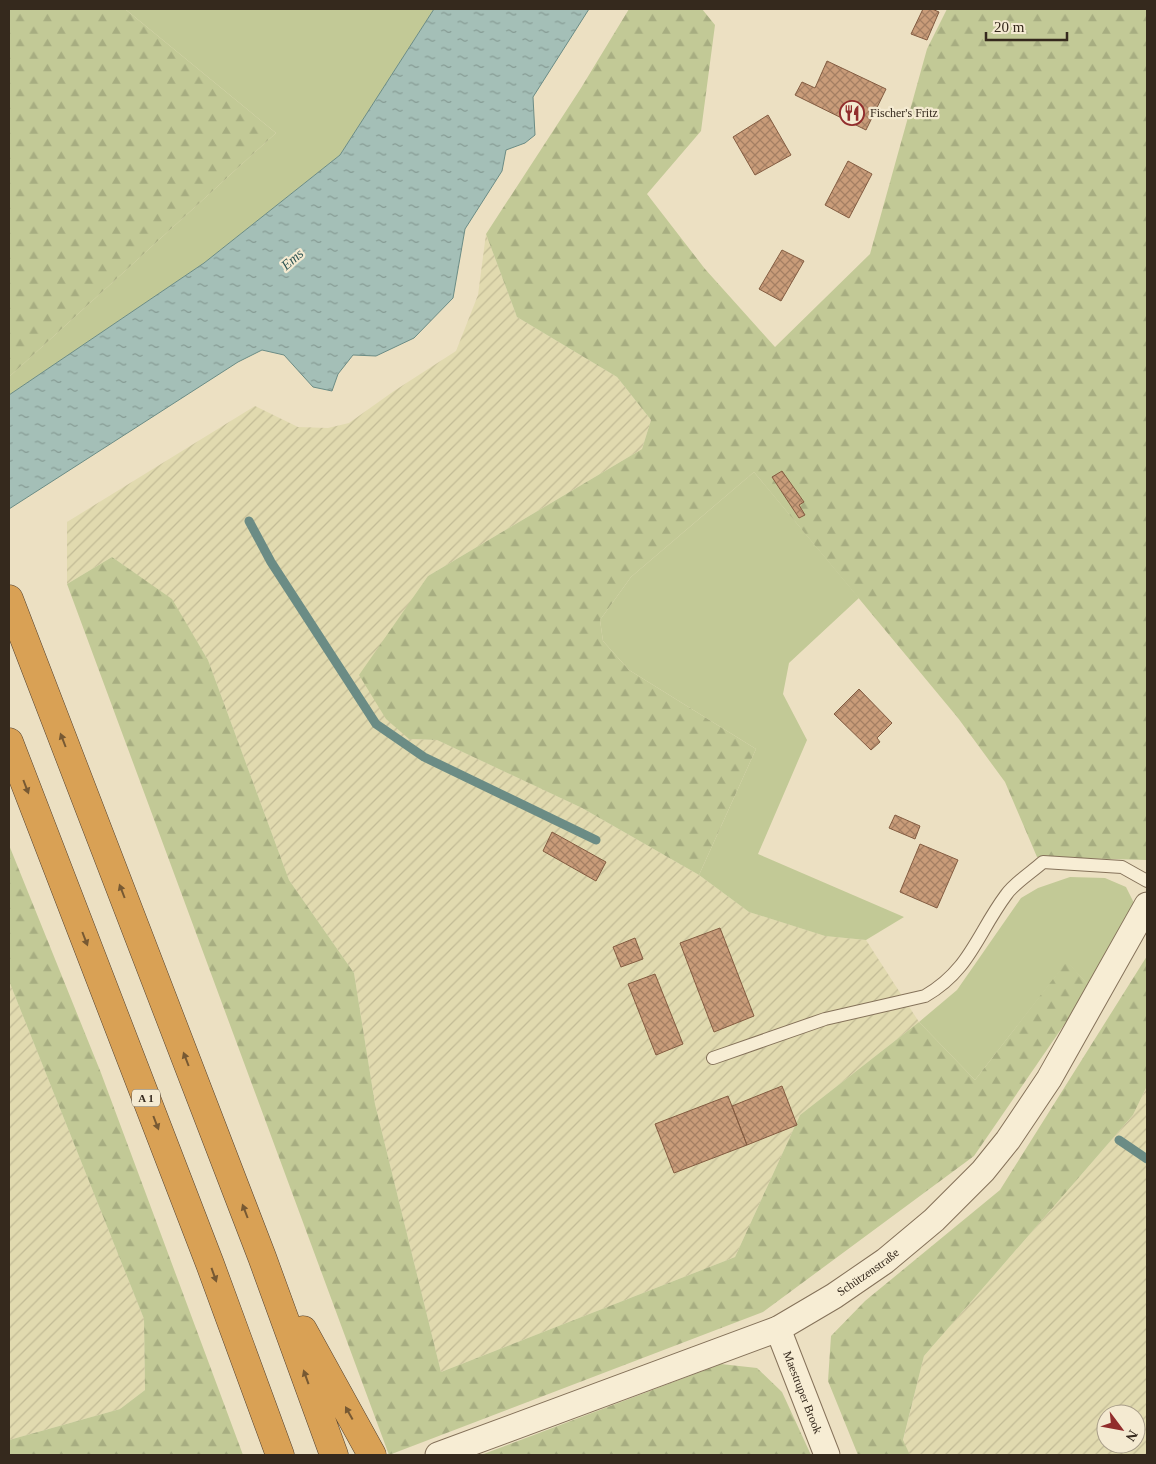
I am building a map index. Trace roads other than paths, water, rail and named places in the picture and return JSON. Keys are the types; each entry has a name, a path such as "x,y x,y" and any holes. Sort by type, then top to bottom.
{"highway":[{"path":"9,599 262,1257 334,1455"},
{"name":"A 1","path":"9,742 210,1264 280,1455"},
{"path":"262,1257 372,1455"}],"street":[{"name":"Schützenstraße","path":"447,1452 778,1329 834,1296 885,1261 934,1220 983,1171 1008,1140 1049,1079 1147,905"},
{"name":"Maestruper Brook","path":"778,1329 827,1455"}],"lane":[{"path":"713,1058 825,1019 925,996 940,988 968,958 1007,894 1044,862 1122,866 1147,882"}],"water":[{"name":"Ems","path":"434,9 589,9 533,97 535,135 525,143 506,150 502,171 465,229 453,298 414,338 376,356 353,355 338,374 332,391 313,387 284,355 262,350 238,362 9,509 9,395 204,263 340,155"}],"waterway":[{"path":"249,521 271,562 376,724 424,757 596,840"},
{"path":"1119,1140 1147,1159"}],"place":[{"name":"Fischer's Fritz","path":"852,113"}]}
